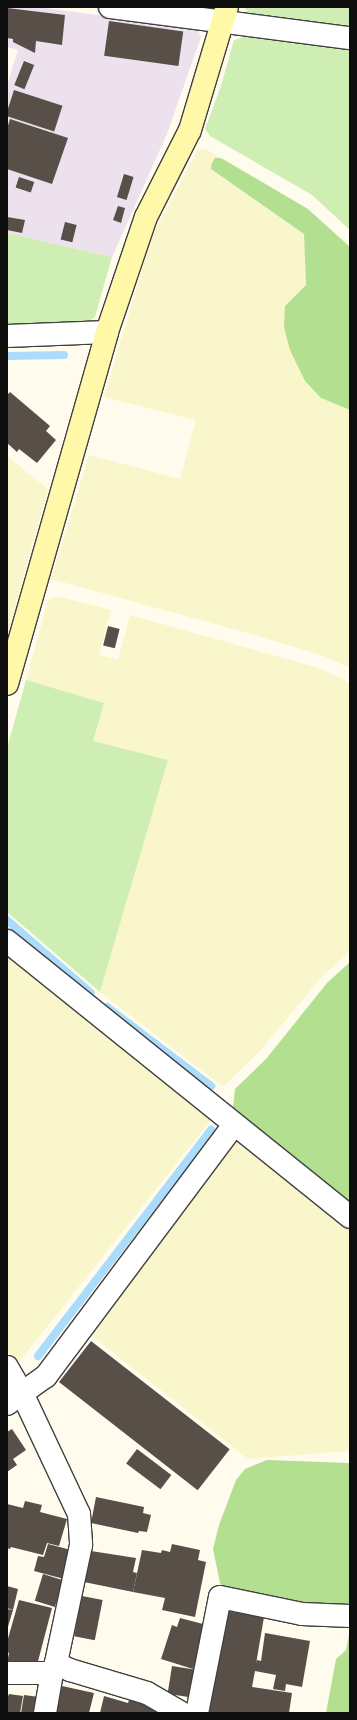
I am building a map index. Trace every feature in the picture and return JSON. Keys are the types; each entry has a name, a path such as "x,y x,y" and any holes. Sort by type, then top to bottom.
{"street":[{"path":"110,7 225,15 350,38"},
{"path":"7,684 107,332 146,217 190,130 225,15"},
{"path":"7,336 107,332"},
{"path":"7,941 350,1217"},
{"path":"15,1398 46,1376 234,1125"},
{"path":"7,1367 15,1398 79,1514 81,1545 54,1668 46,1713"},
{"path":"195,1713 197,1712 220,1597 302,1614 350,1616"},
{"path":"7,1673 54,1668 70,1670 147,1693 181,1713"}],"shaded area":[{"path":"7,7 36,7 197,28 201,37 167,134 112,257 7,233 7,85 18,50 7,47"},
{"path":"198,149 205,149 221,158 215,158 212,170 304,234 306,285 285,306 321,398 350,410 350,668 321,655 244,632 51,579 89,455 180,479 196,420 104,397 153,234"},
{"path":"7,456 48,489 7,636"},
{"path":"57,596 111,610 99,655 118,660 130,615 319,668 350,683 350,951 321,978 259,1052 223,1087 100,992 168,760 92,741 104,703 26,680 48,600"},
{"path":"7,957 211,1120 15,1367 7,1350"},
{"path":"237,1142 350,1231 350,1451 248,1459 87,1332 232,1143"}],"green space":[{"path":"244,7 350,7 350,28 251,16"},
{"path":"245,37 350,50 350,230 312,195 210,136 205,129 221,86 234,40"},
{"path":"215,158 221,158 308,209 350,247 350,410 321,398 305,381 290,350 284,327 285,306 306,285 304,234 211,169"},
{"path":"7,233 112,257 95,317 85,324 7,325"},
{"path":"26,680 104,703 93,741 168,760 100,992 7,912 7,748"},
{"path":"350,962 350,1203 233,1107 235,1089 266,1059 327,983"},
{"path":"267,1460 350,1463 350,1607 308,1605 226,1591 220,1583 213,1549 219,1525 236,1480 245,1469"},
{"path":"350,1630 350,1713 326,1713 336,1659 346,1650"}],"building":[{"path":"7,8 65,15 62,45 36,41 35,53 13,42 13,39 7,38"},
{"path":"109,21 183,31 178,66 104,56"},
{"path":"24,61 34,65 24,89 14,85"},
{"path":"14,90 63,106 54,131 7,116"},
{"path":"10,119 68,138 52,184 7,169 7,129"},
{"path":"124,174 134,177 127,200 117,197"},
{"path":"19,177 34,182 31,192 16,187"},
{"path":"118,206 125,208 121,223 113,220"},
{"path":"7,217 25,220 22,233 7,230"},
{"path":"65,222 77,225 72,242 61,239"},
{"path":"10,392 50,426 46,431 56,440 37,463 19,449 17,452 7,443 7,395"},
{"path":"108,626 120,629 115,648 103,645"},
{"path":"91,1341 230,1449 198,1490 59,1382"},
{"path":"12,1429 26,1450 13,1459 17,1465 7,1472 7,1432"},
{"path":"137,1449 171,1475 161,1489 126,1463"},
{"path":"96,1497 144,1507 143,1513 151,1515 147,1532 139,1531 138,1533 91,1523"},
{"path":"25,1501 42,1505 40,1512 67,1519 59,1546 47,1543 43,1555 11,1547 10,1549 7,1548 7,1504 23,1508"},
{"path":"48,1544 71,1550 64,1579 34,1571 38,1556 44,1557"},
{"path":"172,1544 200,1550 198,1560 206,1562 195,1617 162,1610 165,1598 133,1592 142,1550 161,1553 162,1550 170,1552"},
{"path":"91,1551 136,1558 133,1572 137,1573 133,1592 84,1582"},
{"path":"43,1574 63,1580 55,1607 35,1601"},
{"path":"7,1586 18,1589 13,1610 7,1608"},
{"path":"82,1596 103,1600 95,1640 74,1636"},
{"path":"19,1600 52,1608 37,1665 7,1663 9,1653 7,1652 7,1642"},
{"path":"7,1609 13,1610 7,1630"},
{"path":"226,1611 264,1617 256,1664 257,1660 261,1661 265,1633 310,1641 302,1687 286,1684 285,1691 273,1689 276,1675 255,1671 252,1687 292,1693 289,1713 209,1713"},
{"path":"180,1618 203,1624 201,1630 204,1632 193,1669 161,1659 172,1625 177,1627"},
{"path":"172,1666 196,1670 191,1697 168,1694"},
{"path":"62,1686 94,1693 89,1713 56,1713"},
{"path":"9,1694 23,1696 20,1713 7,1713 7,1699"},
{"path":"24,1695 39,1697 36,1713 21,1713"},
{"path":"104,1696 128,1703 129,1700 162,1708 161,1713 100,1713"}],"waterway":[{"path":"7,356 64,355"},
{"path":"7,920 91,993"},
{"path":"107,1007 211,1086"},
{"path":"38,1356 211,1130"}]}
